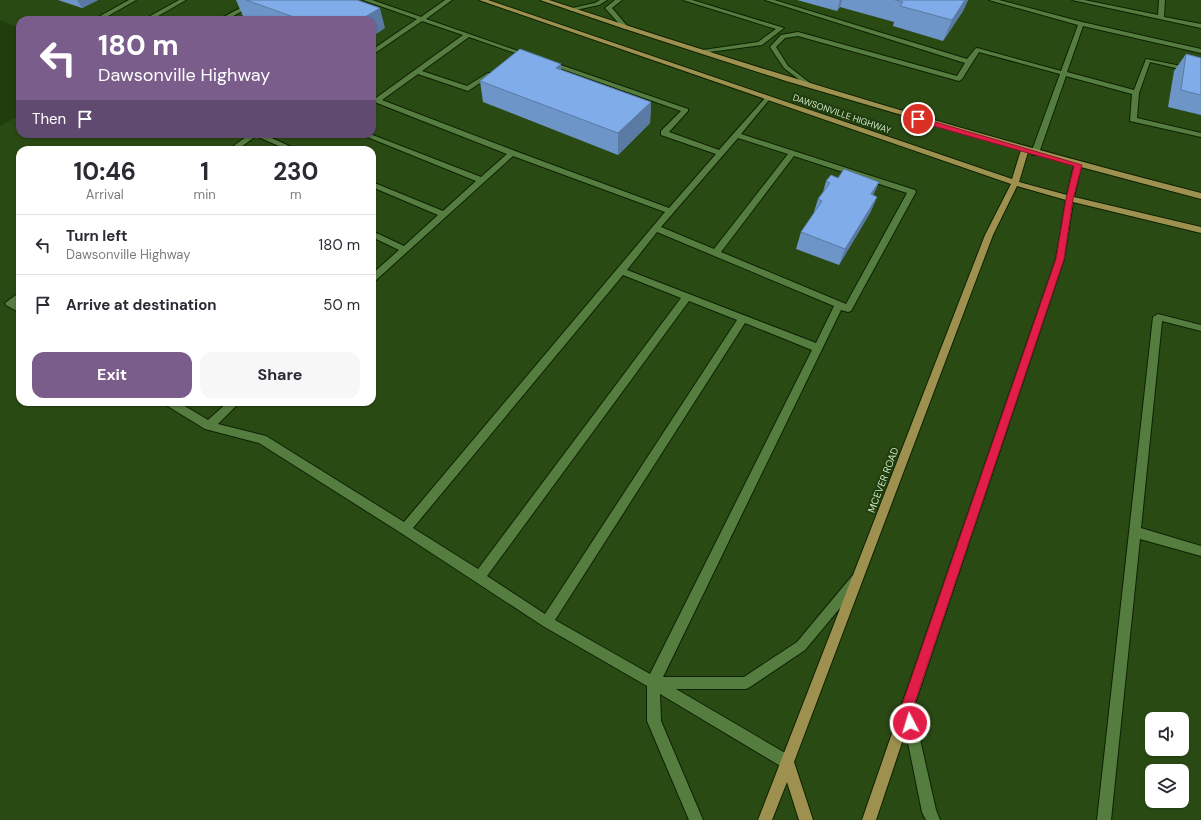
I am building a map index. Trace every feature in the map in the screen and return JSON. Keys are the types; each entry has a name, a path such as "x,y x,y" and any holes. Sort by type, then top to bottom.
{"main road":[{"name":"DAWSONVILLE HIGHWAY","path":"482,0 742,89 767,99 1015,182 1070,199 1201,230"},
{"name":"DAWSONVILLE HIGHWAY","path":"543,0 812,87 1078,165 1201,196"},
{"name":"MCEVER ROAD","path":"765,820 989,235 1015,182 1025,150"},
{"path":"870,820 1060,259 1070,199 1078,165"},
{"path":"787,762 806,820"}],"lane":[{"path":"103,16 133,0"},
{"path":"153,16 183,0"},
{"path":"229,16 259,0"},
{"path":"366,0 686,110 664,134 720,153"},
{"path":"376,51 449,0"},
{"path":"571,9 597,4 604,0"},
{"path":"619,0 608,8 626,28"},
{"path":"686,0 781,28 760,44 703,52"},
{"path":"768,0 969,62"},
{"path":"995,0 1080,24 1201,50"},
{"path":"1074,0 1201,26"},
{"path":"1108,7 1109,0"},
{"path":"1161,18 1162,0"},
{"path":"1035,152 1080,24"},
{"path":"812,87 786,68 773,47 783,36 798,34 959,79 977,50 1136,92"},
{"path":"376,99 417,72 468,35"},
{"path":"513,58 519,53"},
{"path":"1201,72 1148,60 1136,92 1133,119 1201,135"},
{"path":"417,72 468,89 493,71"},
{"path":"405,529 670,211 767,99"},
{"path":"376,101 670,211"},
{"path":"656,228 848,309 912,192 736,135"},
{"path":"238,146 250,138"},
{"path":"266,138 284,146"},
{"path":"374,138 481,180"},
{"path":"376,275 512,153"},
{"path":"715,254 793,153"},
{"path":"376,186 443,214"},
{"path":"376,236 404,249"},
{"path":"621,271 818,348"},
{"path":"479,577 687,298"},
{"path":"16,299 9,303 16,307"},
{"path":"696,820 654,721 653,682 839,305"},
{"path":"1104,820 1158,317 1201,328"},
{"path":"547,622 743,319"},
{"path":"176,406 209,426 262,439 405,529 547,622 653,682 787,762"},
{"path":"209,426 231,406"},
{"path":"1135,532 1201,551"},
{"path":"653,682 746,683 801,646 859,576"},
{"path":"907,708 929,812 933,820"}],"shaded area":[{"path":"0,0 1201,0 1201,820 0,820 0,126 16,117 16,138 376,138 376,16 16,16 16,26 0,20"}],"building":[{"path":"246,0 357,0 380,8 367,16 291,16"},
{"path":"895,0 965,0 952,20 900,6 903,2"},
{"path":"520,49 561,64 556,68 651,102 618,133 480,81"},
{"path":"1186,54 1201,58 1201,95 1181,90"},
{"path":"844,169 879,182 871,194 877,197 845,249 801,232 822,201 818,199 830,183 826,181 831,175 838,178"}],"route":[{"path":"910,723 907,708 1060,259 1070,199 1078,165 918,119"}]}
